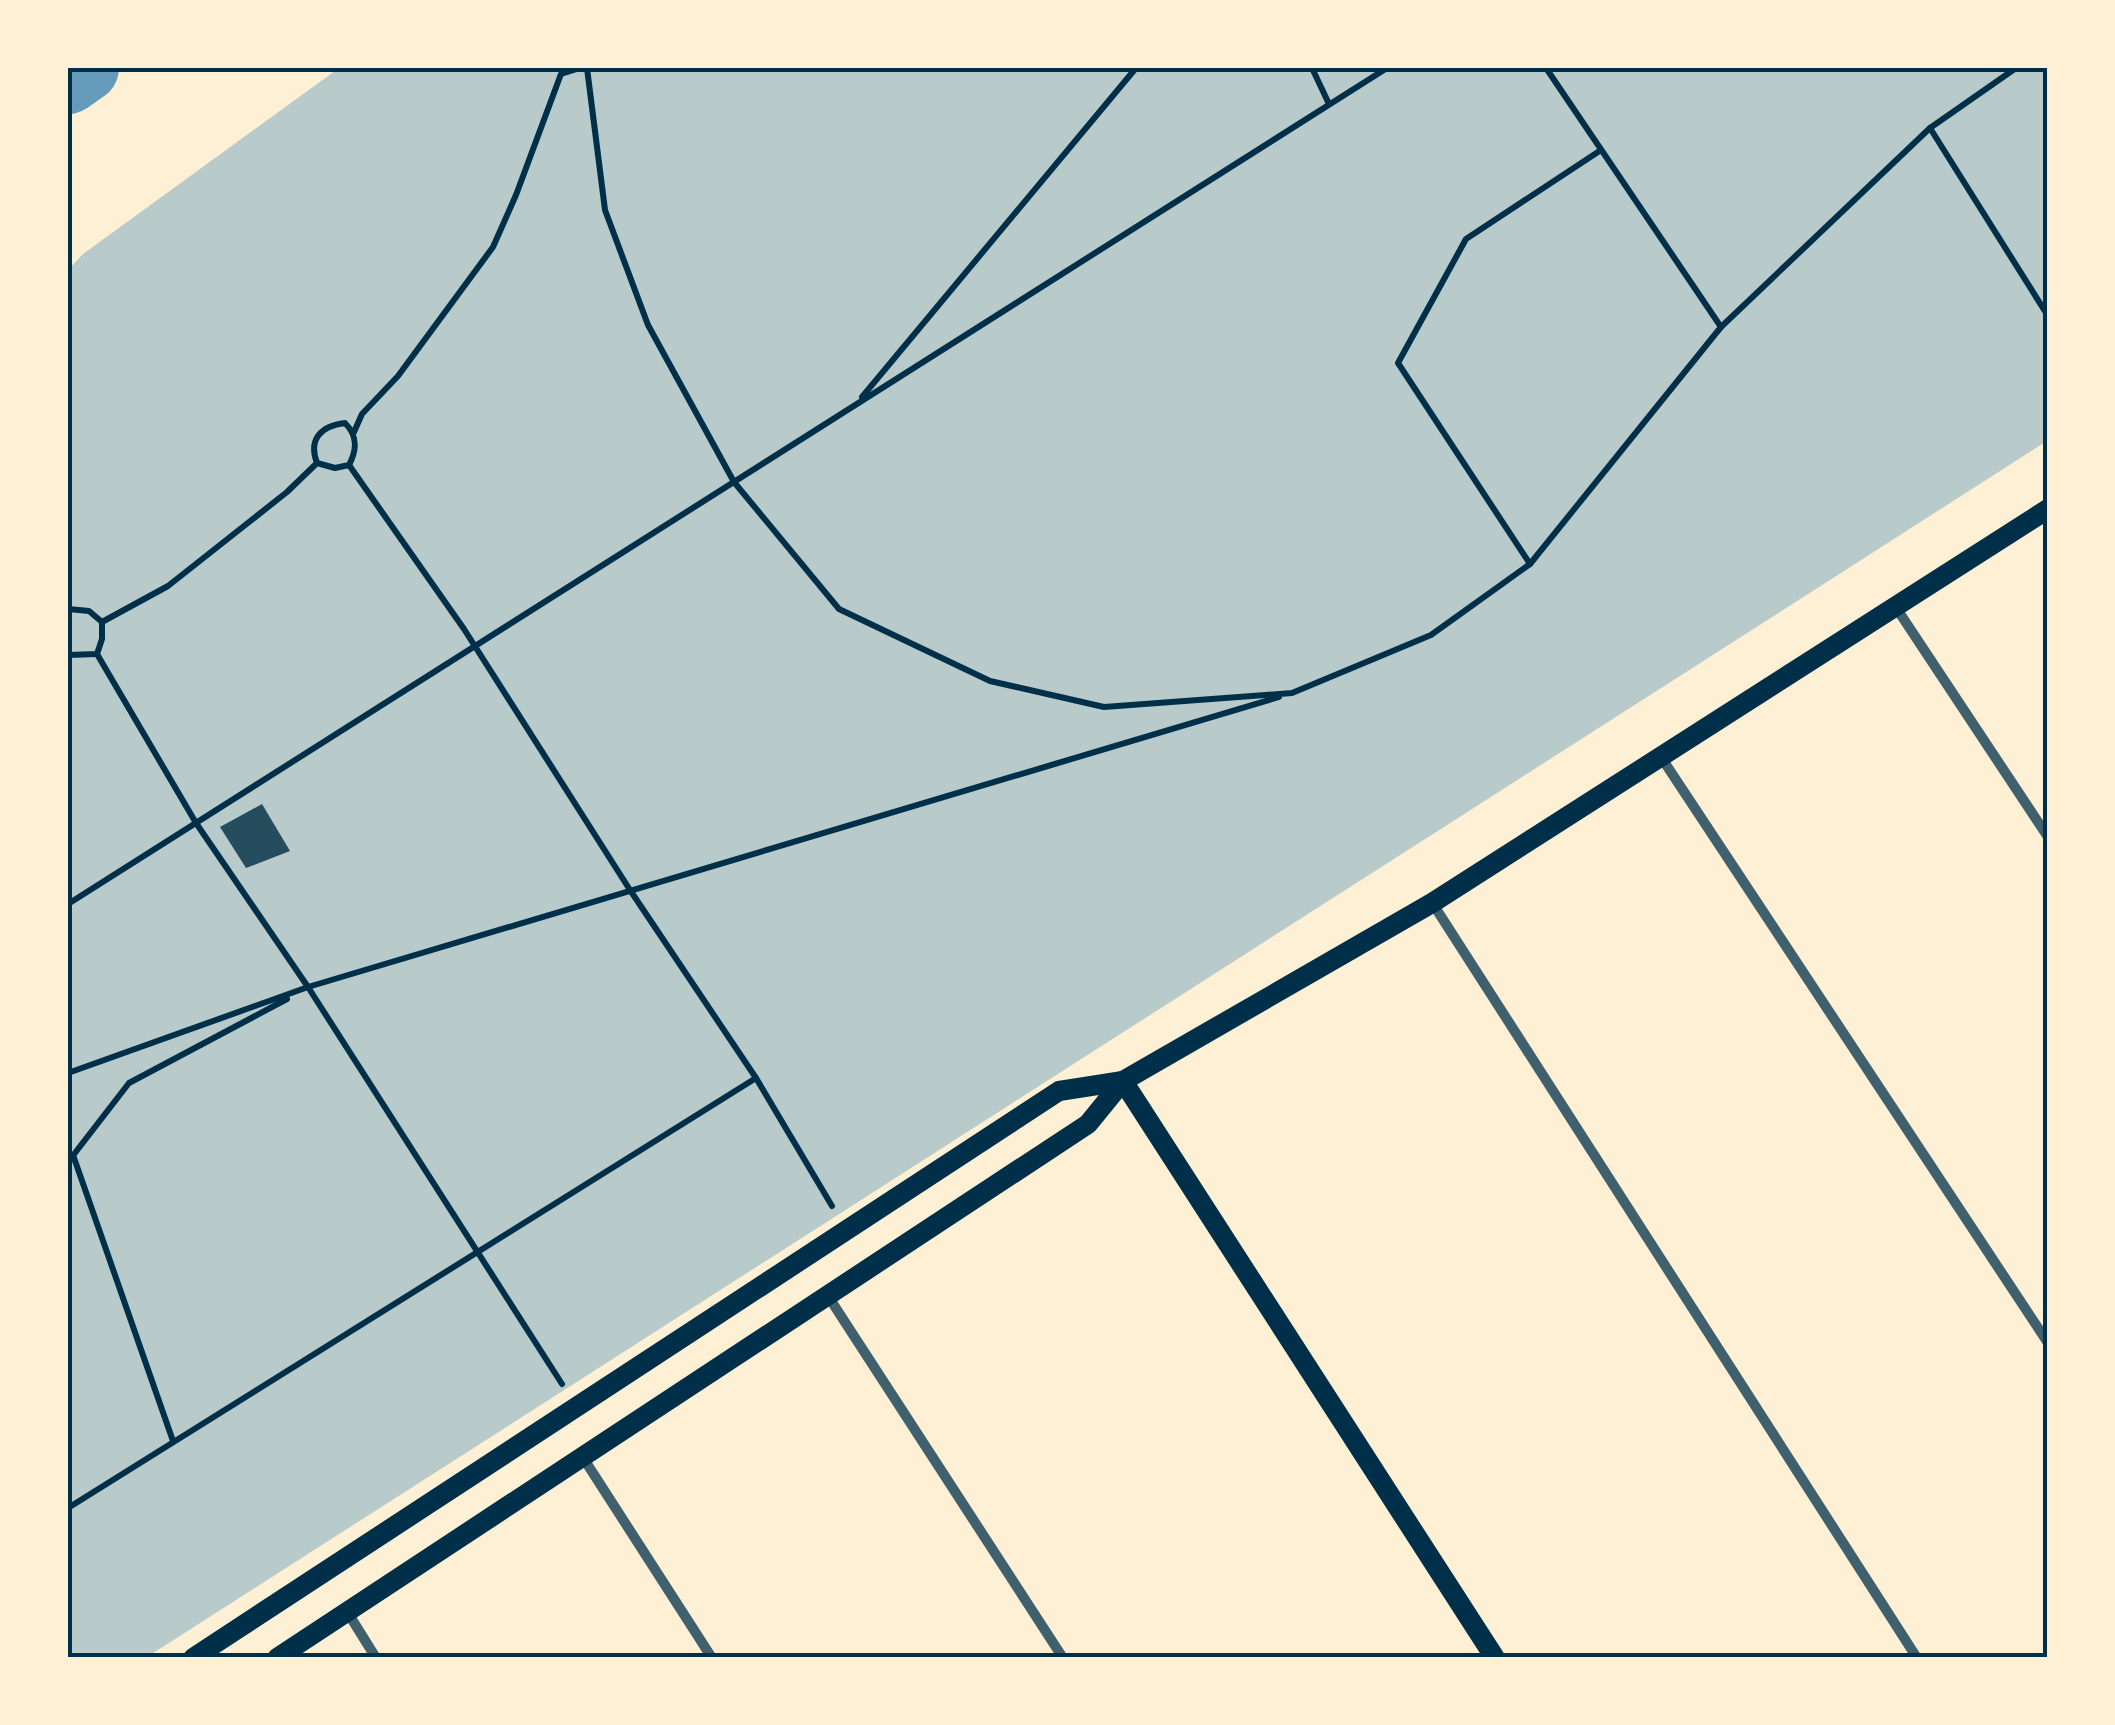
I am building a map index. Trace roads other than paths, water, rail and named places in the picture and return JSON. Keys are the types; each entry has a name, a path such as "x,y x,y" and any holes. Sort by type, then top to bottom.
{"main road":[{"path":"276,1658 1088,1124 1123,1081 1432,903 2048,508"},
{"path":"193,1658 1059,1091 1123,1081"},
{"path":"1123,1081 1495,1658"}],"street":[{"path":"1896,606 2048,837"},
{"path":"1660,756 2048,1343"},
{"path":"1432,903 1918,1658"},
{"path":"828,1295 1063,1658"},
{"path":"582,1456 712,1658"},
{"path":"348,1613 376,1658"}],"waterway":[{"path":"68,80 85,68"}]}
